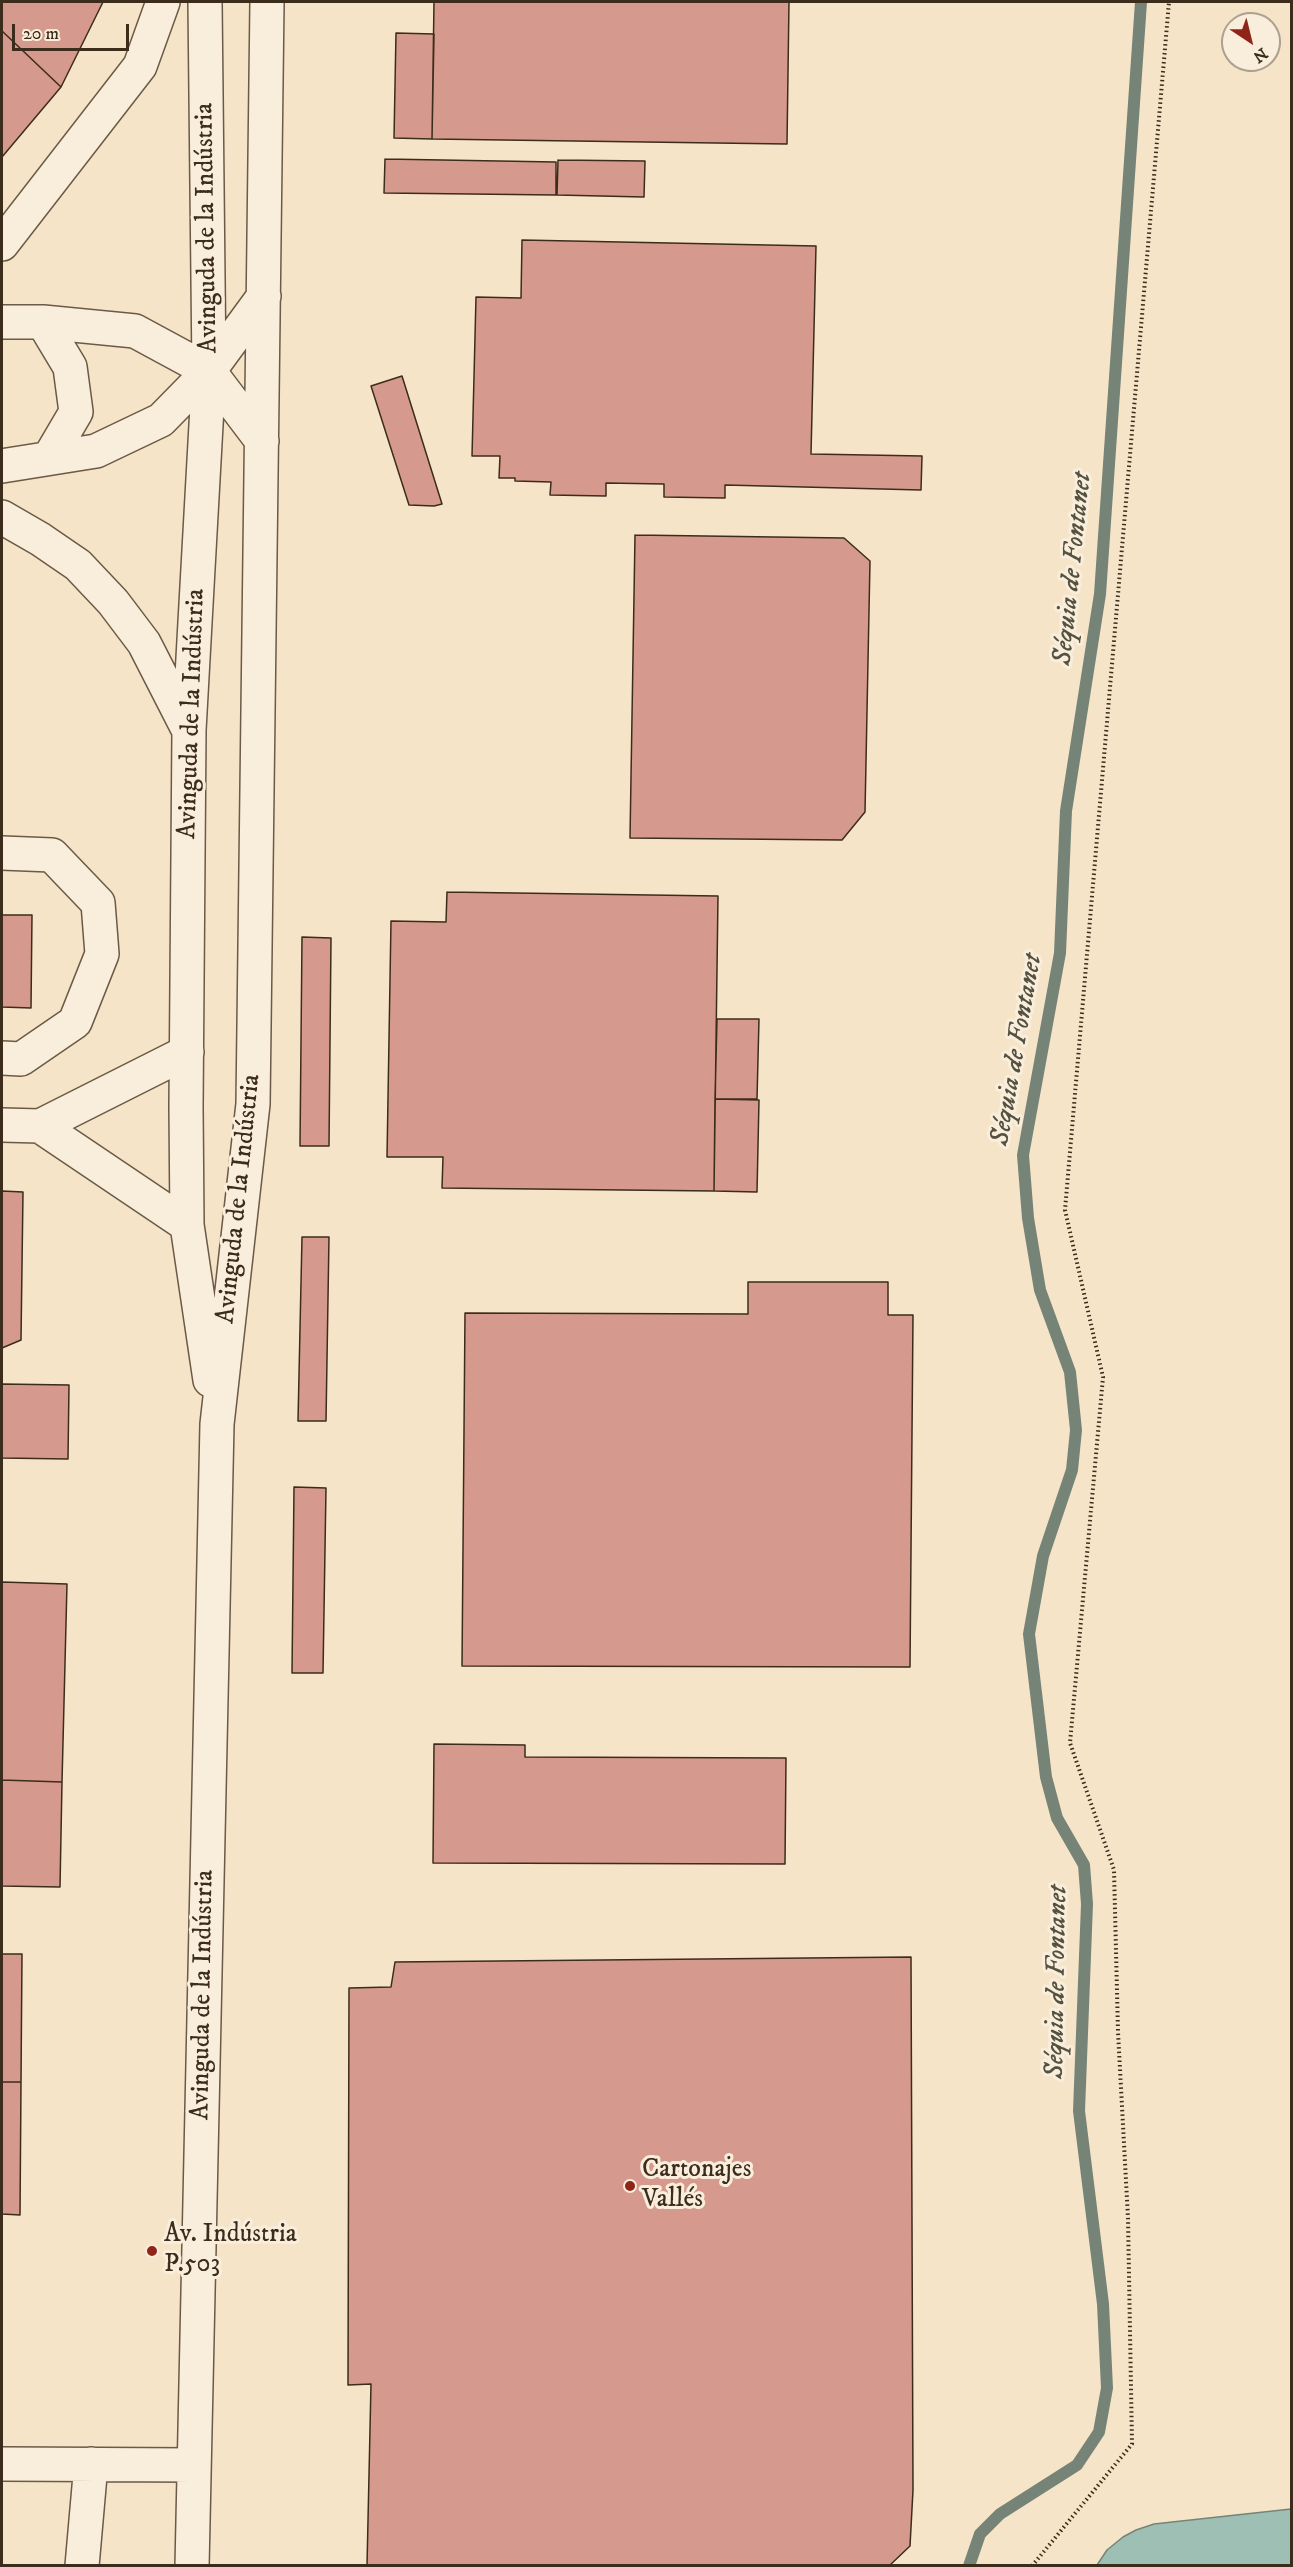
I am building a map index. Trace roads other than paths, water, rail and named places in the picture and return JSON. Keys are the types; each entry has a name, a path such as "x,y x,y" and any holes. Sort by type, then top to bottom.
{"street":[{"path":"2,244 140,66 163,2"},
{"name":"Avinguda de la Indústria","path":"205,2 209,371 189,730 187,1225 217,1425"},
{"name":"Avinguda de la Indústria","path":"192,2565 217,1425 253,1104 267,2"},
{"path":"2,466 96,451 161,420 209,371 264,296"},
{"path":"2,322 42,322 135,331 209,371 262,441"},
{"path":"42,322 70,367 76,412 49,458"},
{"path":"2,517 78,565 113,602 144,643 189,730"},
{"path":"2,852 52,855 98,903 102,954 75,1022 21,1059 2,1058"},
{"path":"2,1125 40,1126 187,1052"},
{"path":"40,1126 187,1225"},
{"path":"2,2464 194,2465"},
{"path":"82,2565 91,2464"}],"water":[{"path":"1291,2509 1291,2565 1097,2565 1107,2550 1123,2537 1154,2524"}],"waterway":[{"name":"Séquia de Fontanet","path":"969,2566 980,2534 1000,2514 1077,2465 1099,2432 1107,2388 1103,2304 1079,2111 1087,1904 1084,1865 1057,1818 1046,1777 1029,1634 1043,1556 1072,1470 1076,1430 1070,1372 1040,1290 1028,1218 1023,1155 1060,953 1066,811 1100,594 1141,2"}],"place":[{"name":"Cartonajes Vallés","path":"630,2186"},
{"name":"Av. Indústria P.503","path":"152,2251"}]}
